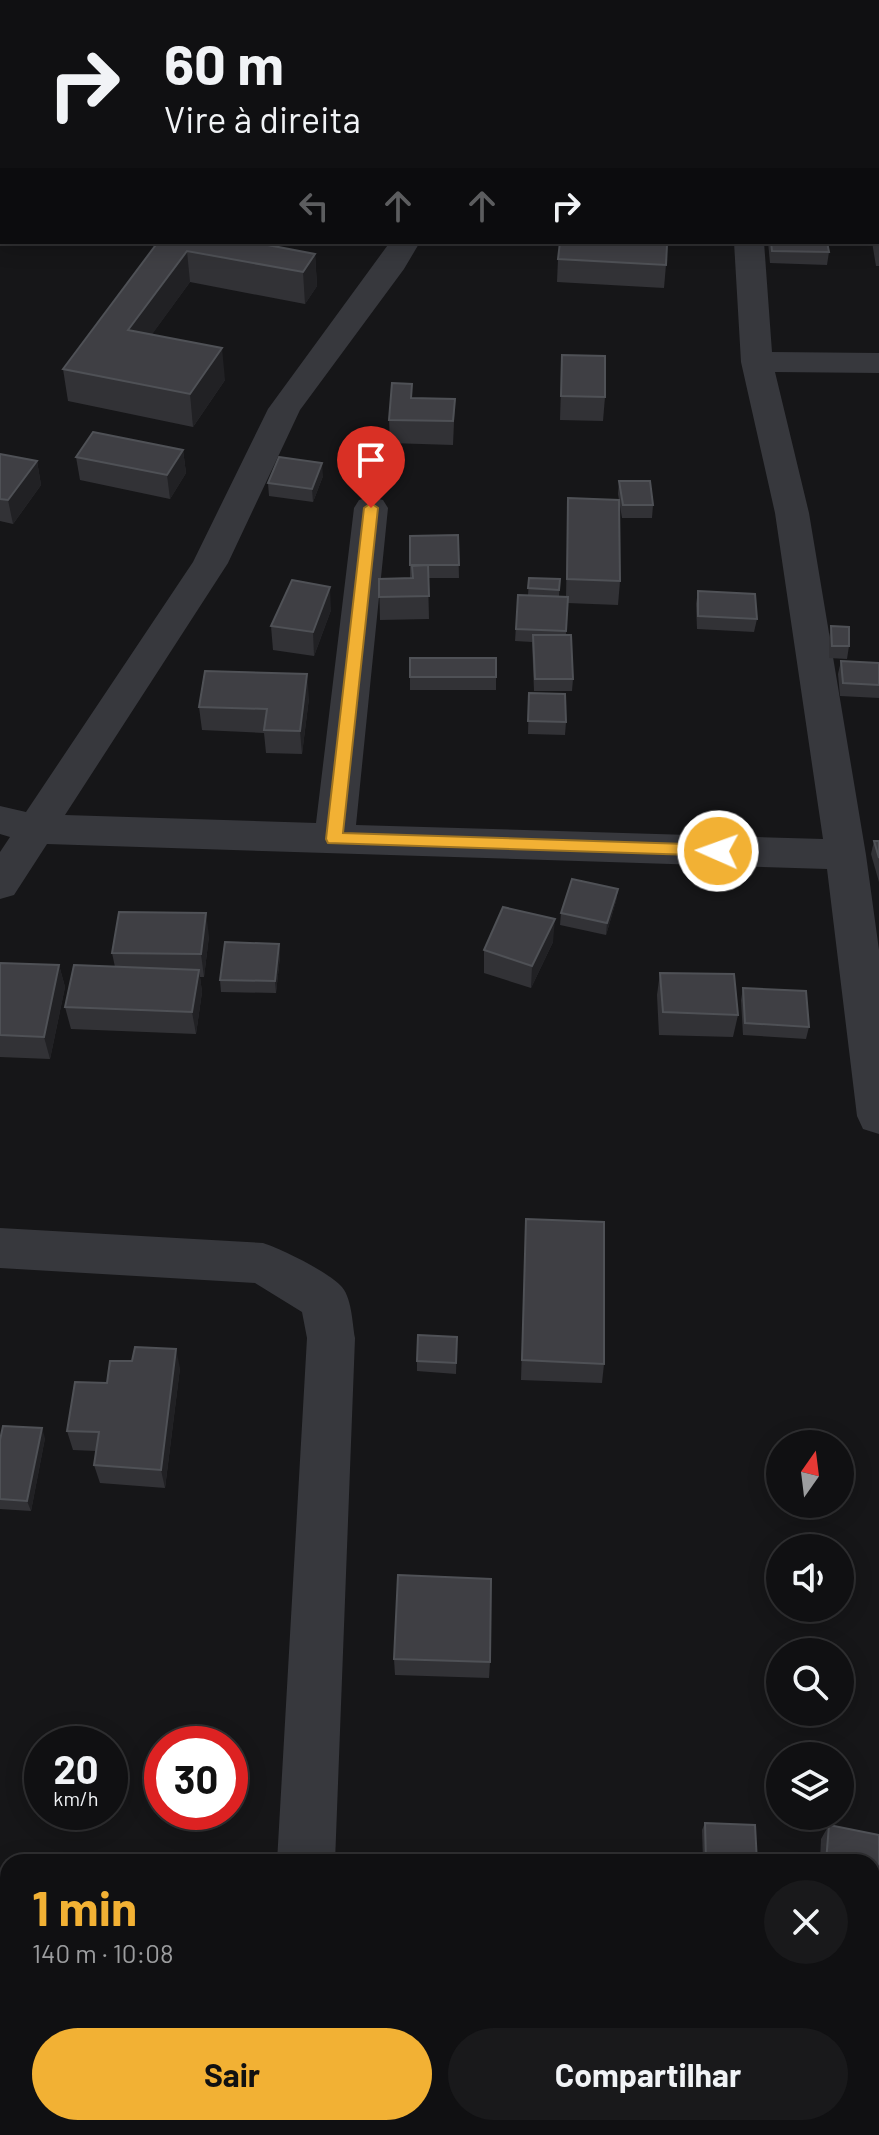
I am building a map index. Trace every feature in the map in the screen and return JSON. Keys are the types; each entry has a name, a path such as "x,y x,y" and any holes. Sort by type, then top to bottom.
{"street":[{"path":"0,884 18,824 210,563 284,409 404,244"},
{"path":"749,244 757,362 792,513 846,855 879,1116"},
{"path":"757,362 879,363"},
{"path":"334,839 371,508"},
{"path":"18,824 334,839 846,855"},
{"path":"0,1248 263,1263 324,1300 331,1338 306,1854"}],"building":[{"path":"157,244 262,244 315,254 303,272 187,251 128,330 222,348 190,394 63,369"},
{"path":"560,244 667,245 666,265 558,259"},
{"path":"771,244 827,244 829,252 772,251"},
{"path":"562,355 605,356 605,397 561,396"},
{"path":"392,383 412,384 411,398 455,399 453,421 389,420"},
{"path":"93,432 183,450 167,475 76,457"},
{"path":"0,454 37,461 8,500 0,499"},
{"path":"279,457 322,463 312,489 268,483"},
{"path":"619,481 650,481 653,505 623,505"},
{"path":"568,498 619,500 620,581 567,579"},
{"path":"458,535 459,565 410,565 410,536"},
{"path":"428,565 429,596 379,597 379,579 413,578 412,566"},
{"path":"529,578 560,579 559,590 528,588"},
{"path":"292,580 330,587 313,632 271,626"},
{"path":"698,591 755,594 757,619 698,616"},
{"path":"518,595 568,597 566,631 516,629"},
{"path":"831,626 849,627 849,646 832,646"},
{"path":"533,635 571,635 573,679 535,679"},
{"path":"410,658 496,658 496,677 410,677"},
{"path":"841,661 879,663 879,685 843,683"},
{"path":"205,671 307,674 300,731 264,730 267,709 199,707"},
{"path":"529,693 565,694 566,722 528,721"},
{"path":"874,841 879,841 879,858"},
{"path":"572,879 618,889 607,923 561,913"},
{"path":"503,907 555,919 532,966 484,950"},
{"path":"119,912 206,913 201,954 112,953"},
{"path":"225,942 279,944 275,981 220,980"},
{"path":"0,963 59,965 44,1037 0,1035"},
{"path":"74,965 199,970 192,1012 65,1007"},
{"path":"660,973 734,974 738,1015 663,1012"},
{"path":"743,988 806,991 809,1027 745,1023"},
{"path":"526,1219 604,1222 604,1364 522,1360"},
{"path":"418,1335 457,1337 456,1363 417,1361"},
{"path":"135,1347 176,1349 161,1470 94,1465 99,1432 67,1431 75,1382 107,1383 110,1361 132,1361"},
{"path":"3,1426 42,1428 27,1501 0,1499 0,1440"},
{"path":"398,1575 491,1579 490,1662 394,1659"},
{"path":"705,1823 755,1825 757,1854 706,1854"},
{"path":"829,1830 854,1830 879,1835 879,1854 827,1854"}],"route":[{"path":"371,508 334,839 718,851"}]}
